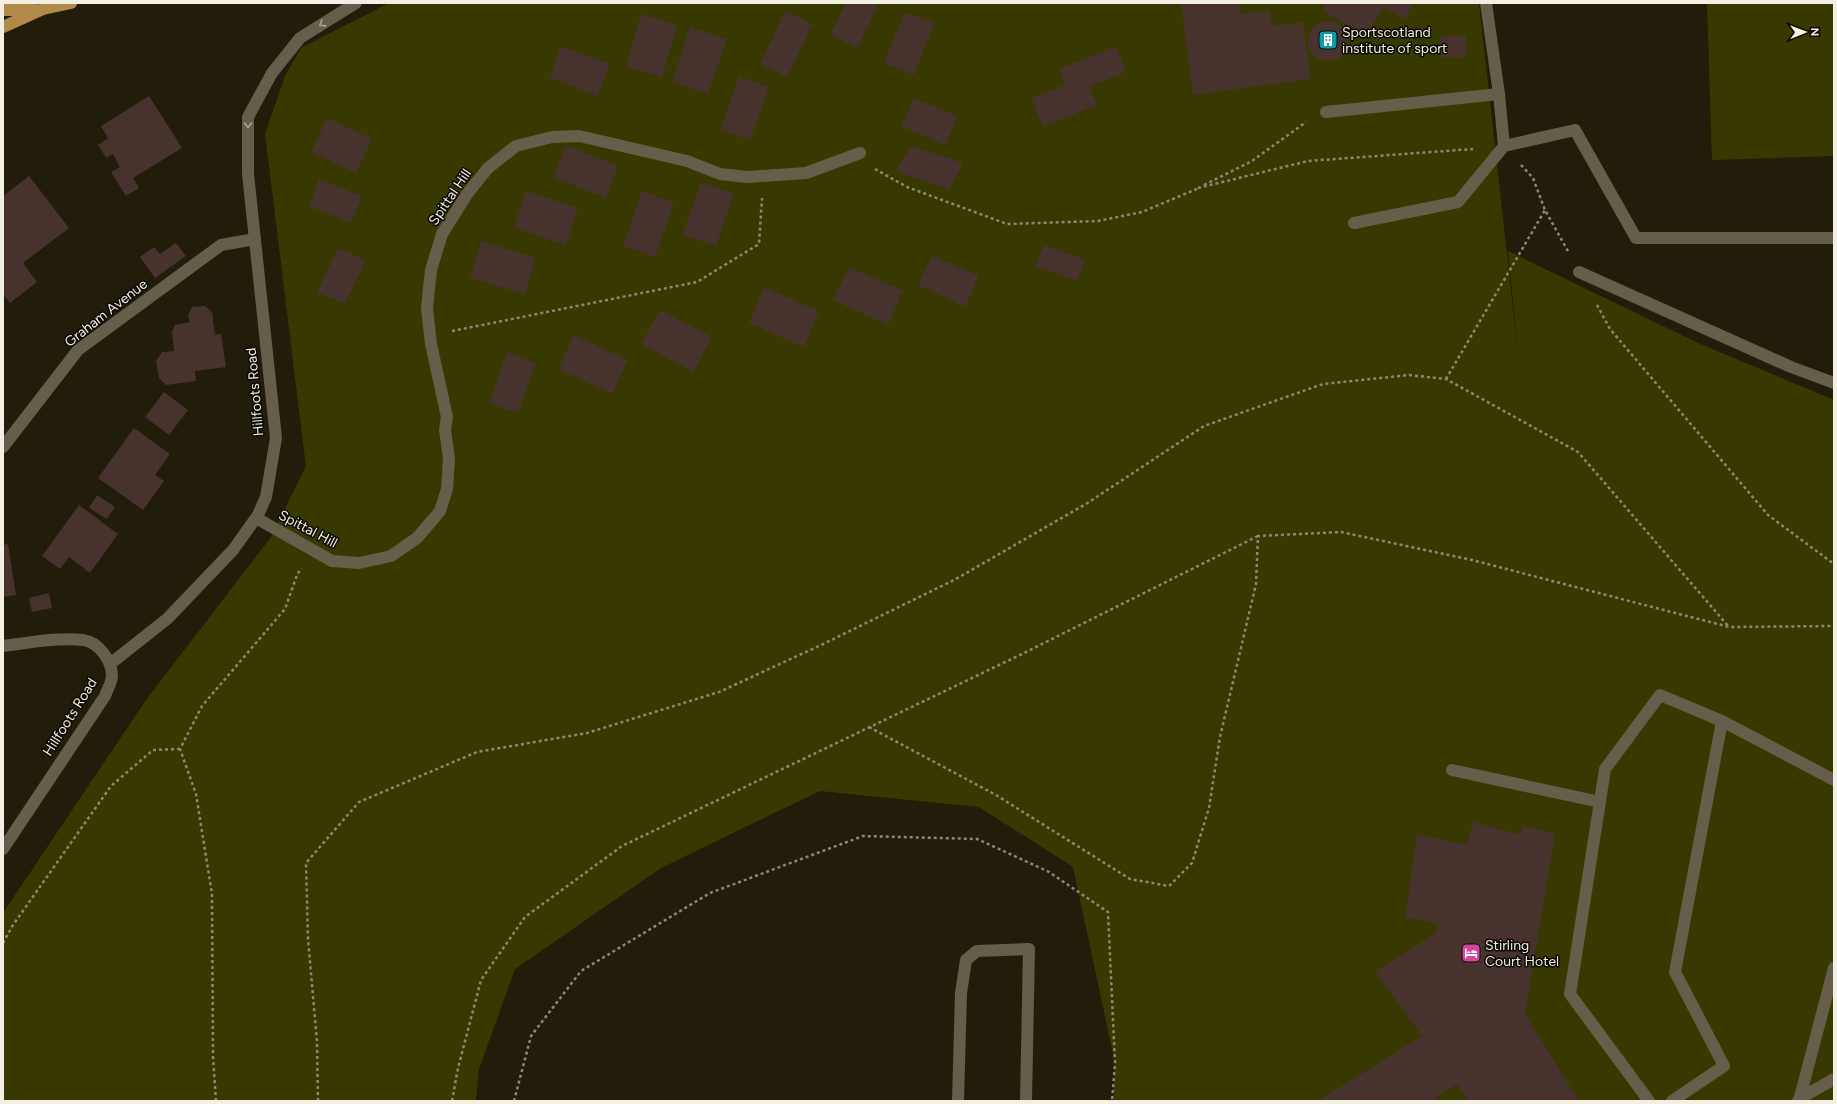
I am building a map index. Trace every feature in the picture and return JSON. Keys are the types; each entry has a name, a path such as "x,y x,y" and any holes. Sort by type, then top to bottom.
{"main road":[{"path":"3,27 43,10 71,3"},
{"path":"3,10 43,10"}],"street":[{"name":"Hillfoots Road","path":"3,849 105,696 112,677 110,664 167,619 233,550 256,518 266,497 276,438 248,174 248,117 272,73 300,38 356,3"},
{"path":"1486,3 1499,94 1504,146"},
{"path":"1326,112 1499,94"},
{"path":"1354,223 1458,202 1504,146 1575,130 1636,238 1834,238"},
{"name":"Spittal Hill","path":"256,518 332,561 359,563 390,556 417,538 440,511 446,489 449,458 445,430 447,417 430,335 427,308 431,270 442,234 467,194 488,168 516,146 552,137 579,136 687,161 720,174 746,177 806,173 860,152"},
{"name":"Graham Avenue","path":"3,447 78,350 221,245 255,239"},
{"path":"1579,272 1791,367 1834,383"},
{"path":"3,646 56,640 84,640 102,650 110,664"},
{"path":"1649,1101 1570,994 1605,769 1660,695 1722,721 1834,780"},
{"path":"1672,1101 1724,1066 1675,972 1722,721"},
{"path":"1452,770 1600,802"},
{"path":"958,1101 961,993 966,960 977,951 1029,949 1026,1101"},
{"path":"1799,1100 1834,968"},
{"path":"1799,1100 1834,1079"}],"path":[{"path":"860,152 875,169 907,187 1007,224 1098,221 1142,212 1198,188 1252,161 1320,112 1326,112"},
{"path":"1198,188 1308,161 1419,154 1504,146 1533,178 1545,210 1579,272"},
{"path":"430,335 697,282 759,244 762,215 761,176"},
{"path":"1446,379 1545,210"},
{"path":"1610,329 1768,515 1834,564"},
{"path":"318,1101 317,1042 308,938 306,863 359,802 477,752 587,733 719,692 954,580 1086,504 1204,426 1323,384 1409,375 1446,379 1578,452 1729,627"},
{"path":"452,1101 458,1068 481,980 525,918 622,846 1022,654 1258,536 1341,532 1472,560 1729,627 1834,626"},
{"path":"869,727 996,795 1130,879 1169,886 1192,863 1209,808 1220,737 1256,584 1258,536"},
{"path":"216,1101 213,1057 212,894 196,794 180,749 202,706 285,609 297,575 312,551"},
{"path":"3,943 13,925 111,786 153,750 180,749"},
{"path":"514,1101 531,1036 581,971 710,893 863,836 977,839 1049,872 1108,912 1115,1063 1112,1101"}],"shaded area":[{"path":"389,3 1479,3 1519,362 1508,251 1698,343 1834,400 1834,1101 1113,1101 1115,1063 1073,867 979,807 820,791 661,868 515,969 479,1069 476,1101 3,1101 3,913 146,700 271,537 306,466 265,134 285,76 301,48"},
{"path":"1707,3 1834,3 1834,156 1712,160"}],"building":[{"path":"846,3 879,4 857,48 830,35"},
{"path":"1181,3 1239,3 1240,14 1269,10 1272,26 1303,22 1311,79 1193,95"},
{"path":"1326,3 1412,3 1406,19 1382,8 1367,36 1322,10"},
{"path":"785,11 813,24 787,77 760,64"},
{"path":"904,13 935,22 914,75 884,63"},
{"path":"641,14 677,25 662,78 626,67"},
{"name":"Sportscotland institute of sport","path":"1332,21 1339,24 1345,30 1348,41 1347,49 1339,58 1332,61 1324,61 1317,58 1309,49 1308,37 1311,30 1320,22"},
{"path":"690,27 727,39 708,94 672,82"},
{"path":"1466,35 1466,57 1441,58 1439,37"},
{"path":"561,46 610,64 598,96 550,78"},
{"path":"1116,46 1126,72 1089,87 1097,105 1043,127 1031,98 1065,85 1059,69"},
{"path":"739,76 769,87 750,140 720,130"},
{"path":"149,96 182,148 133,178 139,188 126,196 111,172 120,167 113,154 106,158 98,145 108,138 101,126"},
{"path":"914,98 958,116 945,145 901,126"},
{"path":"327,118 372,139 356,173 311,152"},
{"path":"566,145 618,166 606,198 553,177"},
{"path":"911,146 963,163 949,190 896,171"},
{"path":"29,176 69,228 23,263 37,282 10,303 3,294 3,196"},
{"path":"319,179 362,196 351,223 309,206"},
{"path":"701,182 734,194 716,246 682,235"},
{"path":"526,191 578,208 566,245 514,228"},
{"path":"642,191 674,202 655,257 623,246"},
{"path":"481,241 536,258 525,294 470,278"},
{"path":"176,243 186,256 155,278 140,257 154,247 160,254"},
{"path":"1044,245 1086,260 1077,281 1035,266"},
{"path":"338,248 366,260 345,304 317,292"},
{"path":"932,255 979,276 965,307 918,285"},
{"path":"849,267 903,291 888,325 833,300"},
{"path":"764,287 819,311 804,347 749,323"},
{"path":"205,306 212,312 215,335 221,334 226,367 195,371 196,381 166,385 159,378 156,361 162,352 174,351 172,332 175,325 190,322 188,315 192,307"},
{"path":"660,310 712,337 693,372 641,344"},
{"path":"574,335 628,360 612,394 558,369"},
{"path":"507,352 536,363 518,413 489,403"},
{"path":"164,392 188,410 169,435 145,417"},
{"path":"134,428 170,454 155,475 164,481 143,510 98,478"},
{"path":"97,495 115,507 107,519 89,508"},
{"path":"79,505 118,534 90,573 69,557 60,569 42,556"},
{"path":"8,544 16,595 3,597 3,545"},
{"path":"49,593 52,608 32,612 29,598"},
{"name":"Stirling Court Hotel","path":"1473,822 1522,835 1522,826 1555,833 1525,1014 1579,1101 1469,1101 1457,1084 1432,1101 1318,1101 1422,1036 1375,972 1436,933 1437,923 1405,918 1417,834 1466,845"}],"place":[{"name":"Sportscotland institute of sport","path":"1328,40"},
{"name":"Stirling Court Hotel","path":"1471,953"}]}
